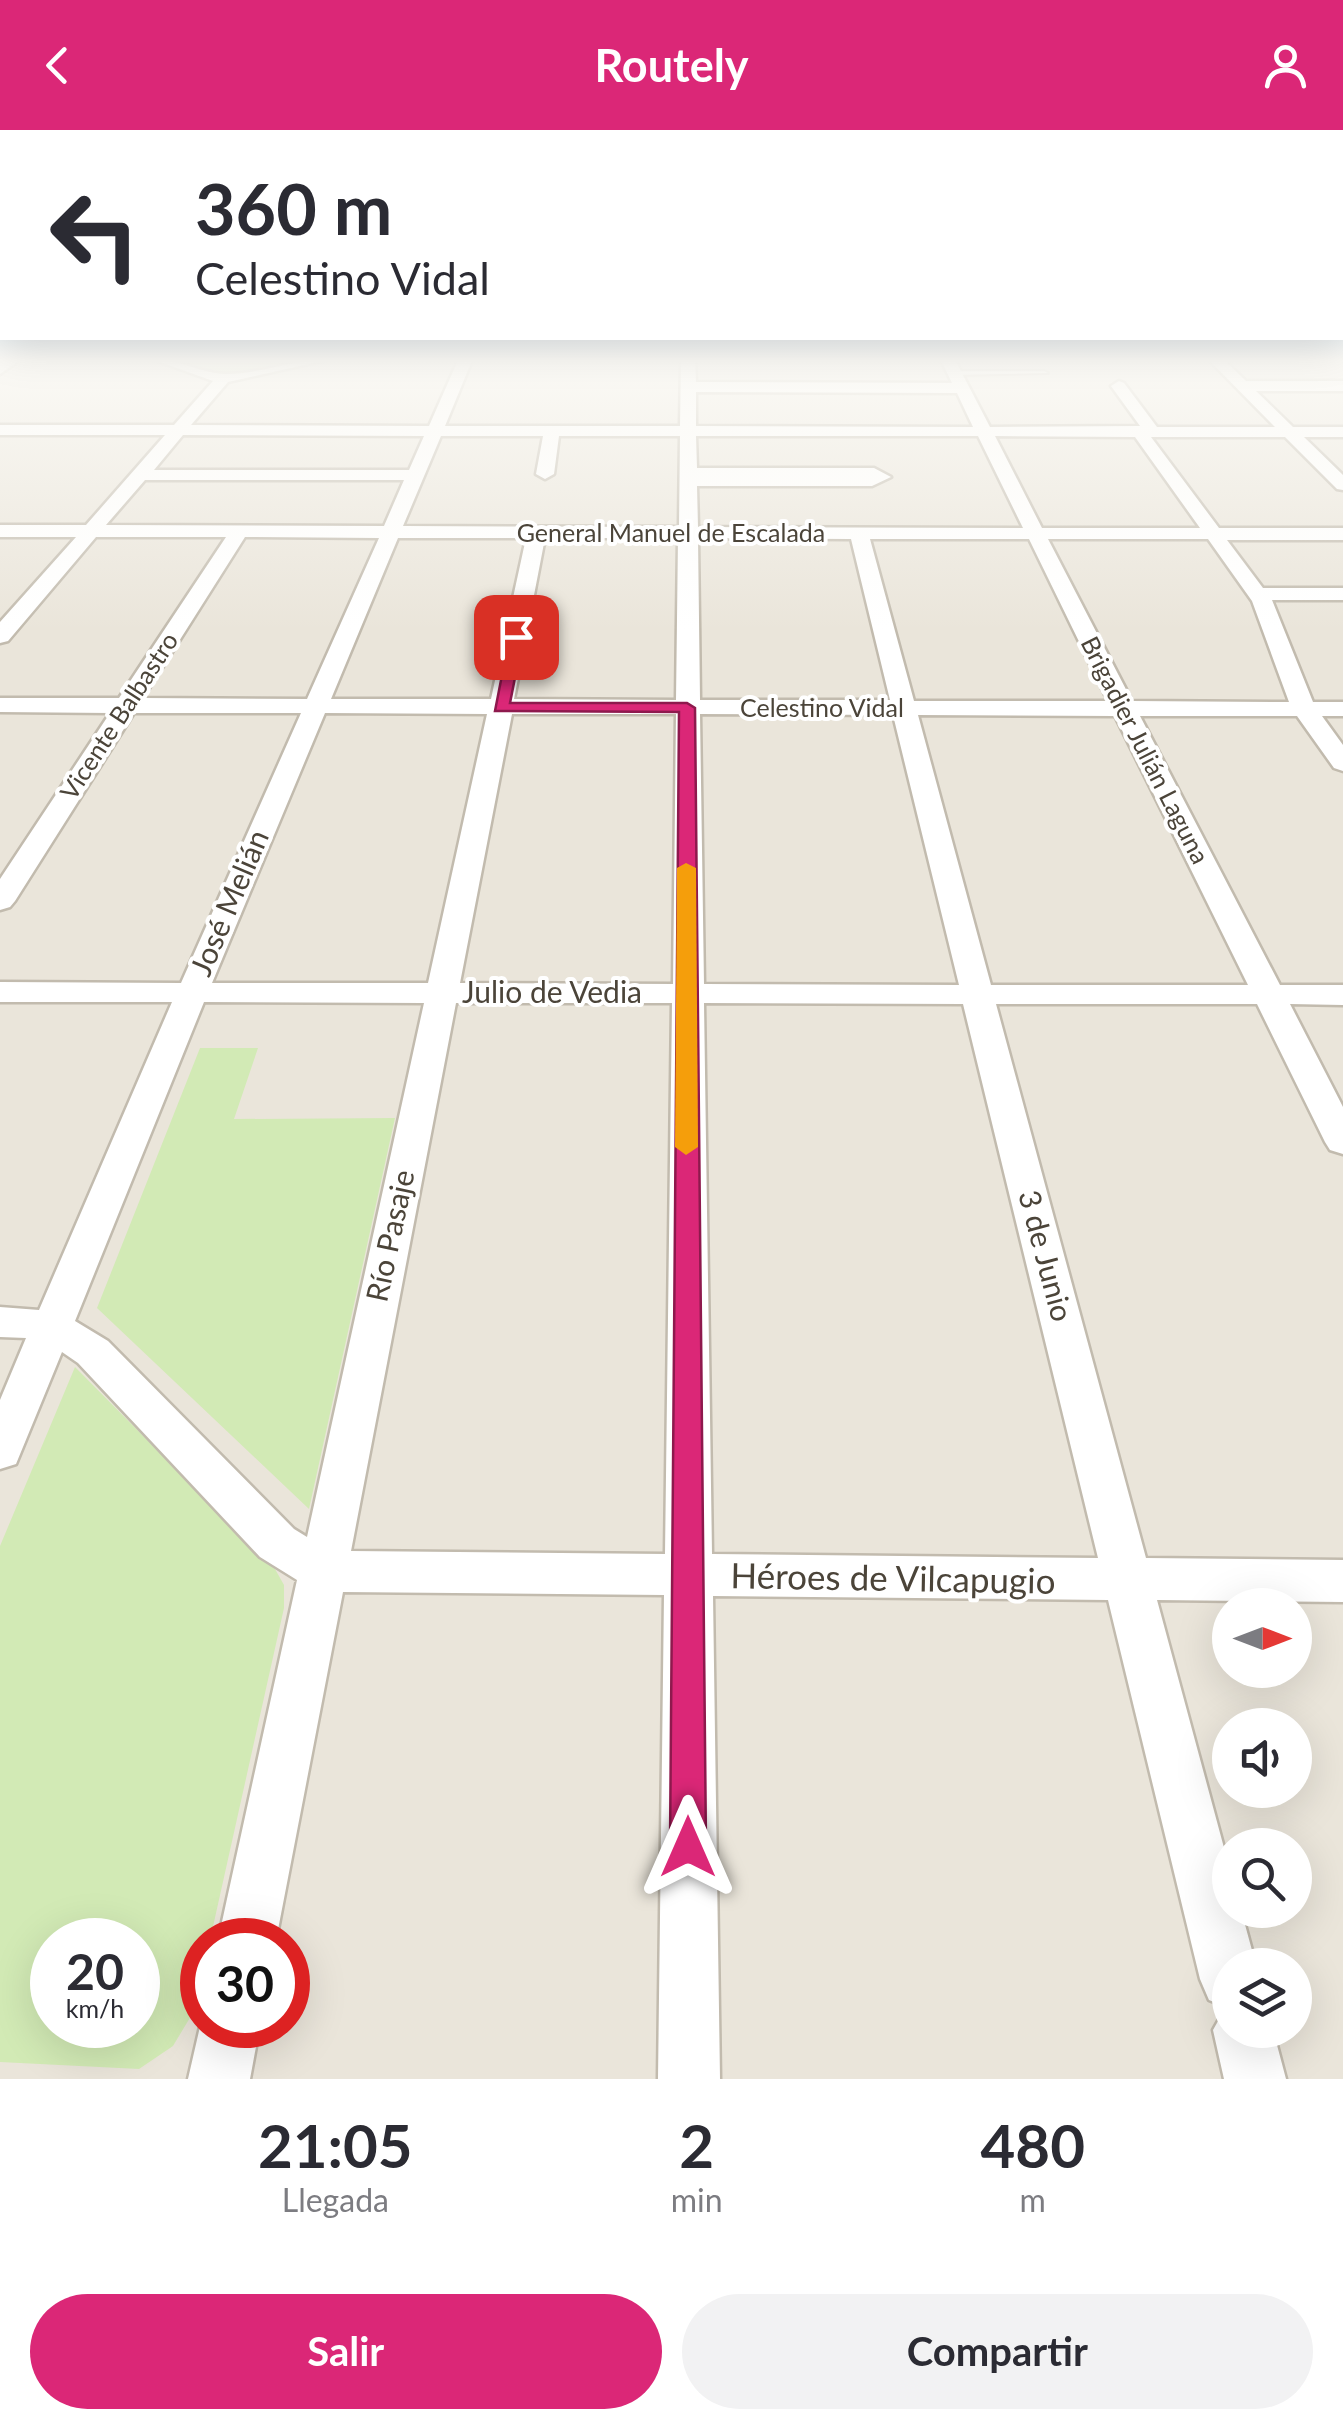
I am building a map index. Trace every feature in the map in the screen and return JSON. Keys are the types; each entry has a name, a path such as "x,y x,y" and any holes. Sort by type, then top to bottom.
{"street":[{"path":"0,636 163,449"},
{"name":"José Melián","path":"0,1451 192,992 427,449"},
{"path":"545,474 549,449"},
{"path":"686,449 688,2079"},
{"name":"Brigadier Julián Laguna","path":"993,449 1343,1142"},
{"path":"1158,449 1256,594 1304,709 1343,763"},
{"path":"1307,449 1341,481"},
{"path":"874,474 882,477 872,481 686,477 874,474"},
{"path":"140,475 415,476"},
{"name":"General Manuel de Escalada","path":"0,531 1343,534"},
{"name":"Vicente Balbastro","path":"0,901 239,532"},
{"name":"Río Pasaje","path":"251,1918 538,532"},
{"name":"3 de Junio","path":"859,534 1222,1948"},
{"path":"1256,594 1343,594"},
{"name":"Celestino Vidal","path":"0,705 1343,709"},
{"name":"Julio de Vedia","path":"0,992 1343,995"},
{"name":"Héroes de Vilcapugio","path":"0,1322 52,1326 93,1352 276,1543 322,1570 1130,1582 1343,1581"},
{"path":"219,2079 225,2048"},
{"path":"1247,2048 1255,2079"}],"shaded area":[{"path":"0,449 1343,449 1343,2079 0,2079"}],"green space":[{"path":"200,1048 258,1048 234,1119 395,1118 309,1509 97,1308"},
{"path":"75,1367 275,1569 284,1585 284,1608 215,1918 180,1918 180,2034 173,2046 139,2069 0,2062 0,1546"}],"slow traffic":[{"path":"686,868 686,1147"}],"route":[{"path":"516,637 501,707 687,708 688,1847"}]}
